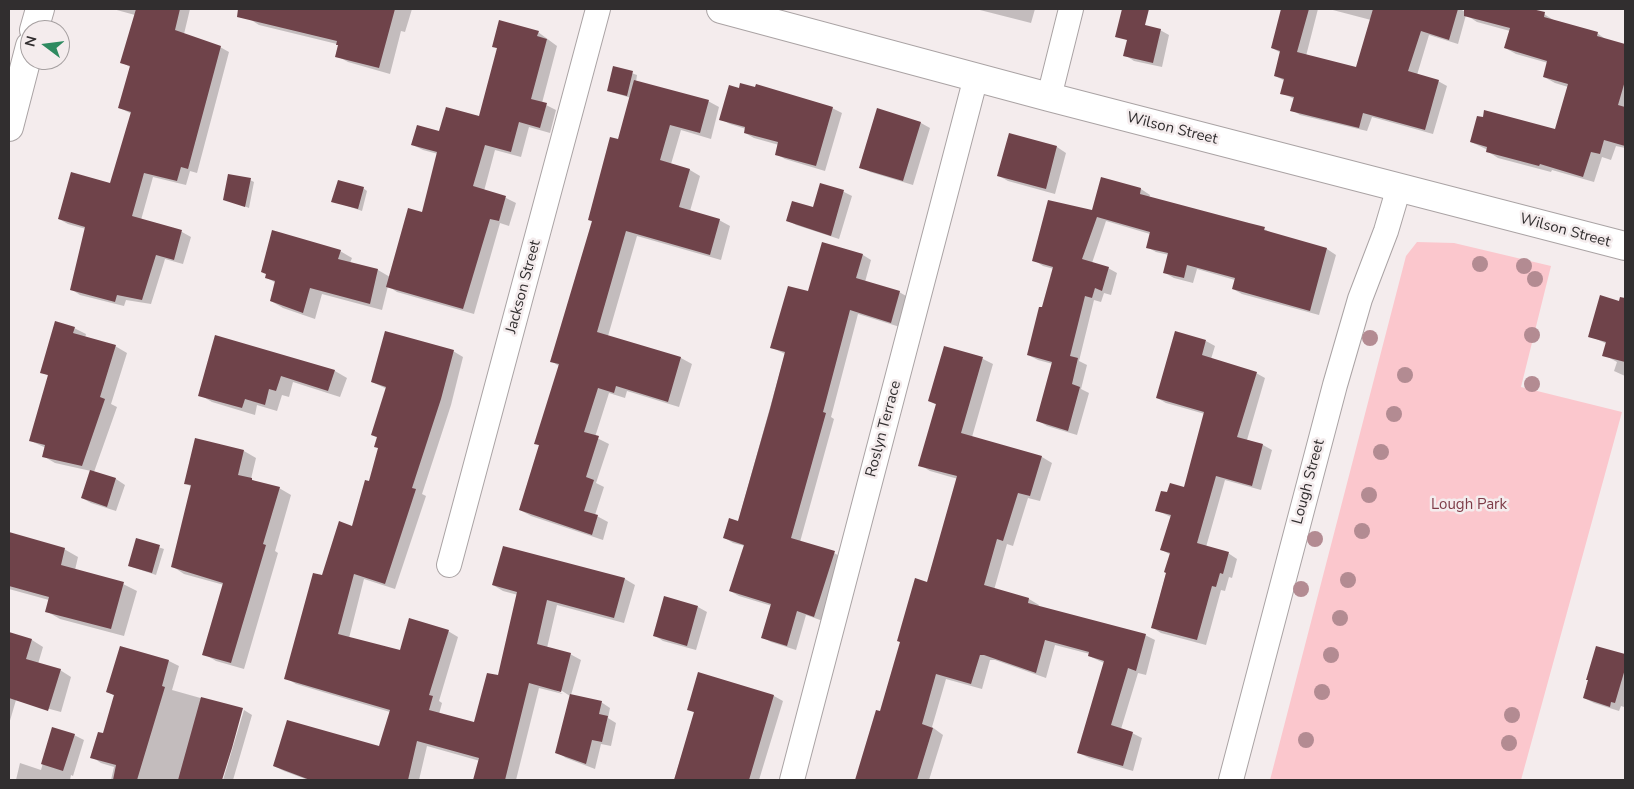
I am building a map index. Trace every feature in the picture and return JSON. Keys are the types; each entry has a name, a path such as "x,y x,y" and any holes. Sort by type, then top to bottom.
{"street":[{"name":"Jackson Street","path":"449,566 598,9"},
{"name":"Wilson Street","path":"720,9 1049,97 1625,246"},
{"path":"1049,97 1071,9"},
{"path":"9,127 24,70"},
{"name":"Roslyn Terrace","path":"792,780 976,77"},
{"name":"Lough Street","path":"1231,780 1334,386 1360,299 1386,231 1399,188"}],"green space":[{"name":"Lough Park","path":"1417,242 1454,243 1551,266 1521,387 1622,412 1521,780 1270,780 1406,256"}],"building":[{"path":"136,9 180,9 175,30 221,46 188,169 181,167 177,181 144,173 132,216 182,230 174,260 156,255 142,300 117,295 115,302 70,290 85,227 58,219 71,172 110,183 131,112 118,108 130,66 120,63"},
{"path":"238,9 395,9 379,68 335,57 337,41 237,17"},
{"path":"1122,9 1149,9 1145,25 1161,29 1153,63 1123,56 1127,40 1115,37"},
{"path":"1281,9 1309,9 1297,52 1356,67 1373,9 1458,9 1449,40 1421,31 1408,71 1439,80 1425,130 1363,113 1359,128 1290,111 1294,97 1280,94 1284,79 1274,76 1280,51 1271,48"},
{"path":"1464,9 1532,9 1545,12 1544,17 1598,32 1597,36 1625,44 1625,81 1618,105 1625,107 1625,146 1604,140 1600,154 1591,152 1583,177 1540,164 1539,166 1486,152 1487,147 1470,142 1477,116 1483,117 1484,110 1555,129 1568,84 1543,77 1547,61 1504,48 1510,28 1464,16"},
{"path":"499,20 539,31 537,36 547,39 531,99 547,103 540,128 519,122 511,152 485,145 473,186 506,196 499,221 490,219 463,309 386,287 408,208 422,212 437,152 411,145 417,125 439,131 446,107 479,116 497,48 492,47"},
{"path":"613,66 633,71 627,96 607,91"},
{"path":"634,80 709,100 700,133 670,125 660,160 690,169 679,207 720,219 710,255 626,231 597,332 681,357 668,402 616,386 614,393 598,388 584,432 599,436 586,477 594,480 584,511 598,515 592,535 519,510 539,445 534,444 559,364 550,362 592,221 588,220 610,137 618,139"},
{"path":"740,83 755,87 756,84 833,107 816,166 775,155 778,142 744,133 745,127 719,120 729,85 739,88"},
{"path":"877,108 921,122 903,181 859,168"},
{"path":"1009,133 1057,146 1046,189 997,176"},
{"path":"228,174 251,178 245,207 223,200"},
{"path":"1101,177 1141,188 1140,194 1265,227 1264,230 1327,248 1310,311 1232,289 1235,278 1187,265 1184,278 1163,273 1168,253 1146,248 1150,232 1097,217 1082,259 1109,267 1102,291 1095,288 1092,298 1085,296 1070,356 1078,358 1072,384 1080,387 1068,431 1036,421 1052,362 1027,355 1039,307 1042,307 1053,267 1032,261 1048,200 1092,210"},
{"path":"338,180 364,187 358,209 331,202"},
{"path":"820,183 844,190 831,236 786,221 792,201 813,207"},
{"path":"272,230 341,250 338,259 378,269 370,304 310,288 303,313 270,301 275,281 265,278 266,274 261,272"},
{"path":"822,242 863,254 856,278 900,291 891,323 850,310 823,412 826,413 791,538 835,551 814,617 797,611 787,646 761,638 771,604 729,591 744,545 723,538 729,518 738,521 785,352 770,348 788,286 808,291"},
{"path":"1600,295 1619,301 1620,297 1625,298 1625,362 1602,356 1606,342 1588,337"},
{"path":"55,321 75,327 73,333 116,345 100,397 105,399 82,466 42,457 45,445 29,441 48,375 40,373"},
{"path":"385,331 454,350 441,399 412,488 416,489 385,584 354,574 338,634 400,650 409,618 449,630 429,695 433,696 429,710 474,722 487,673 498,675 517,592 492,585 503,546 625,578 614,618 547,600 537,644 571,653 561,692 529,683 505,780 473,780 479,758 417,741 408,780 310,780 273,766 287,720 379,746 390,710 284,679 313,573 322,575 339,521 352,526 365,480 369,481 378,448 374,447 377,437 371,435 386,387 371,382"},
{"path":"1175,331 1206,340 1202,355 1257,372 1237,437 1263,444 1252,486 1216,476 1197,543 1229,552 1223,574 1220,573 1216,587 1212,586 1197,640 1151,628 1170,553 1160,550 1171,515 1155,511 1161,491 1167,492 1170,483 1184,487 1204,412 1156,398"},
{"path":"215,335 335,370 328,391 281,376 276,391 269,389 265,405 245,399 242,408 198,396"},
{"path":"944,346 983,357 961,433 1042,456 1030,496 1018,493 1003,541 997,539 984,585 1029,598 1028,603 1146,634 1136,671 1128,668 1111,725 1133,732 1123,766 1077,753 1104,661 1088,656 1089,652 1045,640 1036,673 980,655 971,684 936,674 922,724 933,728 917,780 855,780 876,710 880,711 900,642 897,641 915,578 927,582 957,476 918,466 936,404 928,401"},
{"path":"195,438 244,450 238,475 280,487 263,544 266,545 231,663 202,655 223,583 171,567 191,485 184,484"},
{"path":"90,470 116,478 107,507 81,498"},
{"path":"9,532 65,548 61,565 124,582 111,629 45,612 49,597 9,586"},
{"path":"136,538 160,545 152,573 128,566"},
{"path":"664,596 698,606 687,646 653,636"},
{"path":"9,632 32,639 26,659 61,669 48,711 9,698"},
{"path":"120,646 169,660 162,686 165,687 137,780 113,780 116,765 90,758 98,732 103,733 114,695 106,692"},
{"path":"1596,646 1625,654 1625,669 1615,703 1611,702 1610,707 1583,698"},
{"path":"698,672 774,695 749,780 674,780 694,712 687,710"},
{"path":"570,694 602,701 599,714 608,716 602,742 592,740 586,764 555,753"},
{"path":"201,697 243,708 232,748 222,780 178,780"},
{"path":"52,727 75,734 63,771 41,764"}]}
